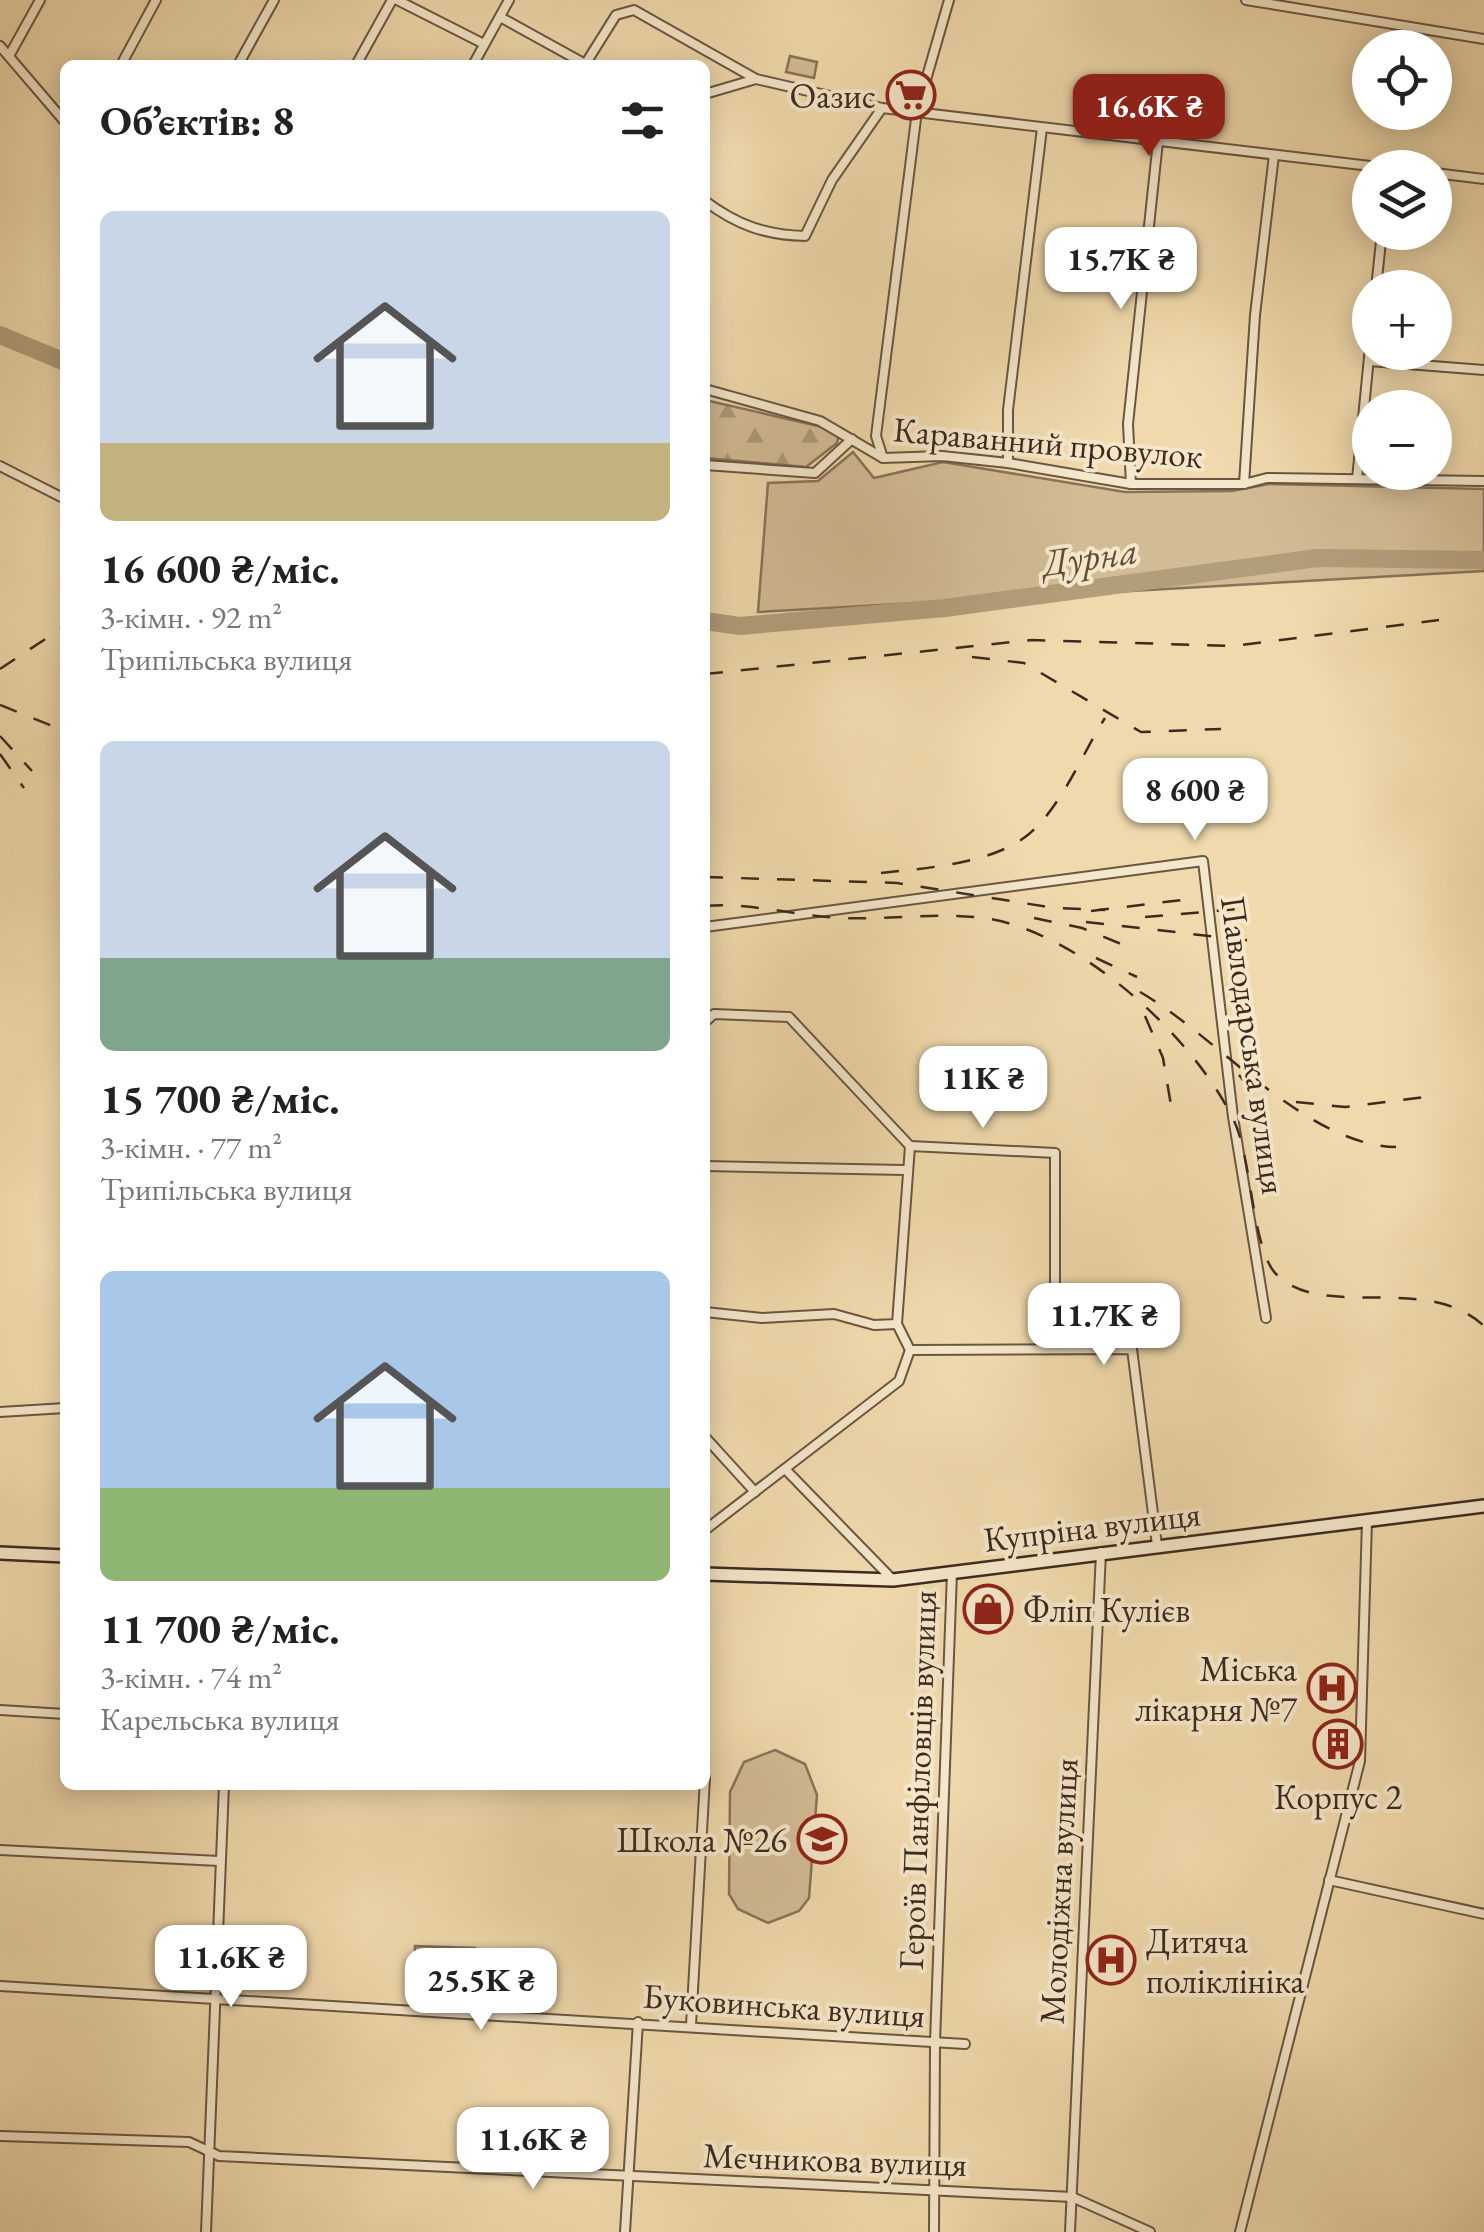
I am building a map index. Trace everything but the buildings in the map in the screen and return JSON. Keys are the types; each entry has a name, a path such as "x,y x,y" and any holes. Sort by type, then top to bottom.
{"main road":[{"name":"Купріна вулиця","path":"710,1574 893,1580 1484,1506"},
{"path":"0,1553 60,1556"}],"street":[{"path":"9,56 40,0"},
{"path":"124,60 156,0"},
{"path":"241,60 274,0"},
{"path":"359,60 395,0 484,44"},
{"path":"476,60 509,0"},
{"path":"883,458 876,436 917,112 949,0"},
{"path":"1246,0 1484,39"},
{"path":"588,60 616,16 634,10 756,79 882,108 1352,164"},
{"path":"500,17 579,60"},
{"path":"0,46 60,116"},
{"path":"710,93 756,79"},
{"path":"710,206 735,224 774,236 806,236 832,180 882,108"},
{"path":"1008,463 1008,410 1042,128"},
{"path":"1130,484 1128,424 1158,142"},
{"path":"1244,484 1256,315 1274,155"},
{"path":"1452,175 1484,179"},
{"path":"1452,368 1484,370"},
{"name":"Караванний провулок","path":"710,390 820,421 883,458 942,456 1130,484 1352,479"},
{"path":"710,465 815,473 852,439"},
{"path":"0,466 60,496"},
{"name":"Караванний провулок","path":"1452,480 1484,481"},
{"name":"Павлодарська вулиця","path":"710,926 1203,861 1232,1118 1266,1318"},
{"path":"710,1018 714,1014 790,1017 910,1146 1054,1153 1054,1349"},
{"path":"710,1526 899,1381 910,1350 897,1324 905,1170 910,1146"},
{"path":"710,1166 905,1170"},
{"path":"710,1313 762,1318 834,1314 874,1325 897,1324"},
{"path":"910,1350 1132,1349 1157,1546"},
{"path":"0,1412 60,1408"},
{"path":"710,1442 755,1492"},
{"path":"785,1468 893,1580"},
{"path":"1240,2232 1360,1762 1367,1520"},
{"name":"Молодіжна вулиця","path":"1070,2232 1101,1552"},
{"name":"Героїв Панфіловців вулиця","path":"934,2232 935,2042 952,1570"},
{"path":"0,1710 60,1714"},
{"path":"206,2232 212,2001 224,1790"},
{"path":"692,2025 704,1790"},
{"path":"0,1850 219,1861"},
{"path":"1329,1880 1484,1914"},
{"name":"Буковинська вулиця","path":"0,1986 965,2044"},
{"path":"625,2232 638,2022"},
{"name":"Мєчникова вулиця","path":"0,2136 189,2142 208,2152 627,2178 1072,2197"},
{"path":"1072,2197 1150,2232"}],"green space":[{"path":"790,56 817,62 814,78 786,72"},
{"path":"710,401 831,429 839,435 837,443 806,467 710,458"},
{"path":"853,452 874,478 943,462 1125,492 1232,491 1269,484 1352,486 1352,490 1484,489 1484,571 758,612 768,483 818,481"},
{"path":"775,1750 805,1764 817,1795 809,1898 799,1911 768,1923 738,1909 729,1894 730,1792 744,1762"},
{"path":"415,1946 475,1948 474,1981 414,1978"}],"waterway":[{"name":"Дурна","path":"0,335 60,360"},
{"name":"Дурна","path":"710,622 740,626 945,608 1317,558 1484,560"}],"railway":[{"path":"710,673 1032,640 1234,646 1439,620"},
{"path":"0,669 60,629"},
{"path":"972,657 1024,663 1141,732 1221,729"},
{"path":"0,705 60,729"},
{"path":"881,873 978,858 1029,834 1061,794 1105,718"},
{"path":"0,736 32,771"},
{"path":"0,754 24,788"},
{"path":"710,877 897,883 1055,908 1105,910"},
{"path":"1091,911 1198,898"},
{"path":"710,906 841,918 984,918 1020,927 1058,944 1095,966 1163,1024 1217,1090 1241,1139 1262,1246 1277,1275 1297,1288 1321,1295 1434,1302 1460,1310 1484,1326"},
{"path":"1145,917 1250,908"},
{"path":"1034,918 1082,928 1126,946"},
{"path":"1086,922 1254,941"},
{"path":"1096,958 1137,977"},
{"path":"1140,992 1295,1109 1362,1142 1396,1147"},
{"path":"1145,1016 1163,1058 1172,1111"},
{"path":"1239,1075 1263,1104"},
{"path":"1296,1102 1345,1107 1425,1097"}],"place":[{"name":"Оазис","path":"911,95"},
{"name":"Фліп Кулієв","path":"988,1609"},
{"name":"Міська лікарня №7","path":"1332,1688"},
{"name":"Корпус 2","path":"1338,1744"},
{"name":"Школа №26","path":"822,1839"},
{"name":"Дитяча поліклініка","path":"1111,1960"}]}
